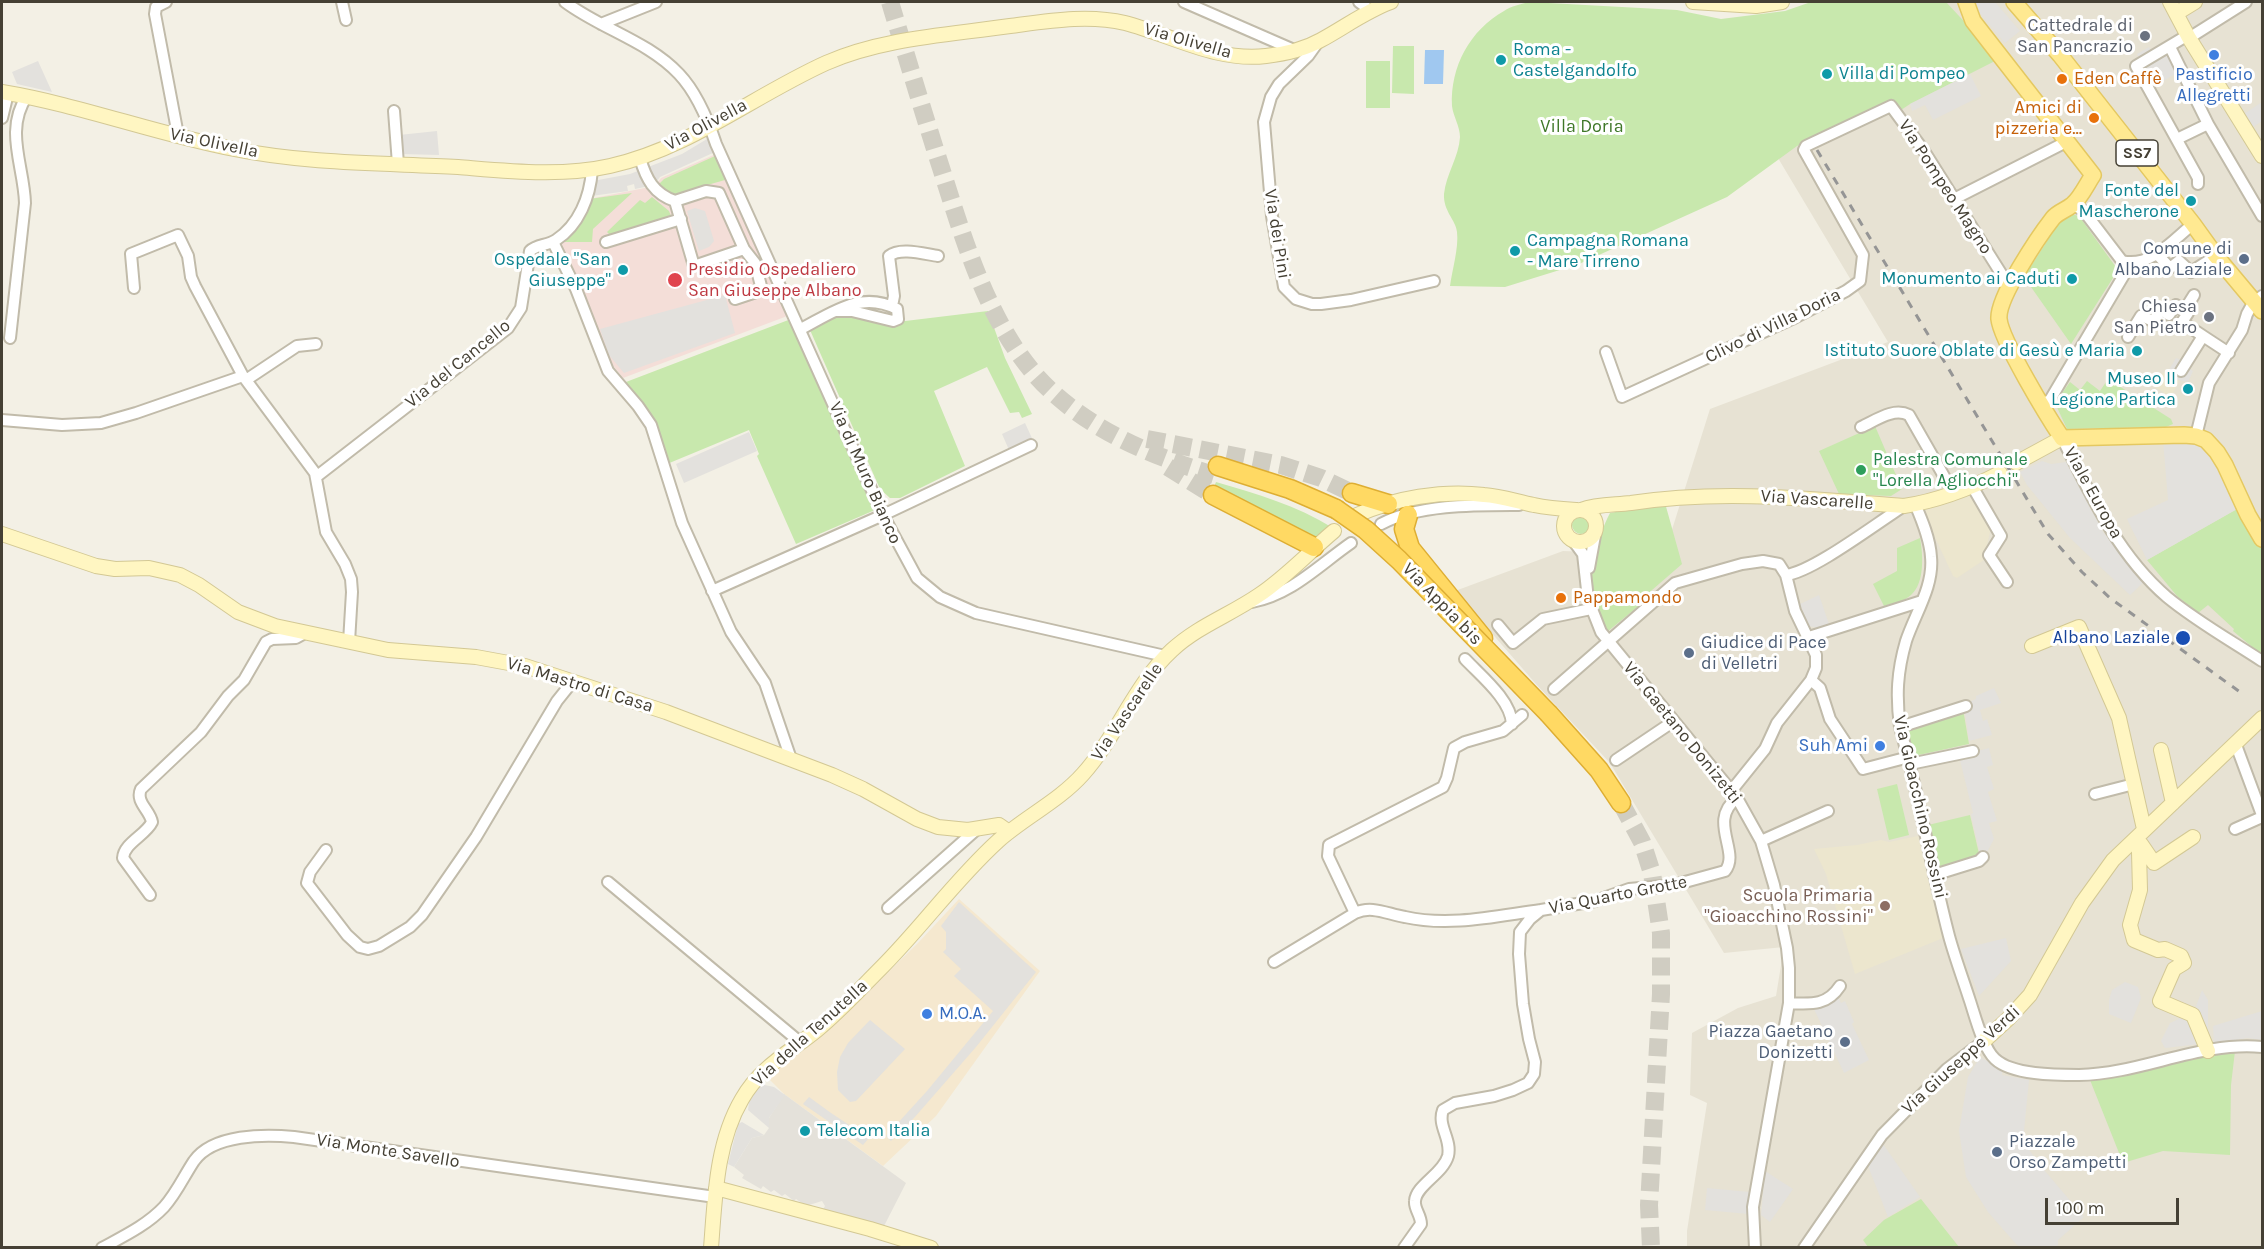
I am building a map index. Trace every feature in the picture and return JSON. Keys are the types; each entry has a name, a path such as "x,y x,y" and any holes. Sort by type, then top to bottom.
{"highway":[{"name":"Via Appia bis","path":"1216,471 1291,499 1333,519 1366,530 1391,552 1503,666 1617,806"},
{"path":"1352,493 1388,504"},
{"path":"1213,495 1314,548"},
{"path":"1408,515 1404,529 1408,544 1503,666"},
{"name":"Via Appia bis","path":"1333,519 1396,571 1545,717"}],"main road":[{"path":"1966,2 1973,21 2093,175 2072,205 2054,216 2009,286 1998,318 2002,332 2062,438 2151,435 2196,436 2206,440 2225,465 2262,539"},
{"name":"SS7","path":"2014,2 2060,55 2232,277 2259,304"}],"street":[{"path":"166,2 156,7 155,14 178,135"},
{"path":"342,2 346,20"},
{"path":"601,24 656,2"},
{"path":"1184,2 1294,50"},
{"name":"Via Olivella","path":"5,92 230,148 277,156 516,171 592,170 640,158 709,125 814,69 847,55 894,43 1041,22 1085,19 1117,22 1198,47 1243,56 1266,56 1318,42 1365,6 1391,2"},
{"path":"1693,2 1756,6 1782,2"},
{"path":"2195,2 2174,7 2188,36 2262,156"},
{"path":"2198,184 2198,178 2136,66 2246,2"},
{"name":"Via di Muro Bianco","path":"569,3 648,50 675,70 690,89 709,125 801,328 883,515 917,578 931,591 955,605 983,615 1165,656"},
{"name":"Via dei Pini","path":"1318,42 1308,56 1279,84 1271,97 1264,122 1272,216 1284,287 1296,299 1321,304 1351,300 1434,281"},
{"path":"2170,47 2208,124 2262,216"},
{"path":"2,118 5,92"},
{"path":"10,338 25,203 24,184 15,141 15,123 19,108 27,96"},
{"name":"Via Pompeo Magno","path":"1806,147 1891,106 1924,151 2009,286"},
{"path":"393,111 398,164"},
{"path":"2177,139 2208,124"},
{"path":"1954,199 2068,141"},
{"name":"Clivo di Villa Doria","path":"1606,352 1622,397 1792,319 1846,291 1860,281 1864,266 1863,255 1804,153 1806,147"},
{"path":"640,158 646,177 653,188 663,196 675,201 706,191 719,193 724,200 744,249 755,263 761,286 756,292 735,299"},
{"name":"Via del Cancello","path":"316,477 508,328 521,308 530,252 534,247 553,242 567,231 579,216 591,186 592,170"},
{"path":"675,201 694,266 744,249"},
{"path":"2072,205 2083,210 2122,261 2131,263 2140,262 2157,254 2193,224"},
{"path":"606,242 681,219"},
{"path":"134,288 131,254 178,235 188,256 191,277 195,286 244,378 311,466 316,477 326,532 351,579 349,642"},
{"path":"553,242 576,289 608,371 643,412 651,425 677,511 731,632 765,683 791,759"},
{"path":"801,328 851,303 867,302 891,306 894,296 889,256 892,253 938,256"},
{"path":"2157,254 2170,268 2179,261 2191,272 2216,255"},
{"path":"2042,404 2050,400 2131,263"},
{"path":"2184,310 2194,295"},
{"path":"2196,436 2209,383 2242,330 2247,314 2259,304"},
{"path":"2128,337 2140,316 2153,321 2161,310 2169,315 2176,305 2188,313 2182,322 2229,353"},
{"path":"2181,371 2202,336"},
{"path":"2,420 62,425 101,423 244,378 297,346 316,344"},
{"path":"1861,427 1895,411 1902,411 1909,415 1953,492"},
{"path":"2016,463 2062,438"},
{"name":"Viale Europa","path":"2062,438 2112,532 2149,579 2187,612 2262,661"},
{"path":"712,591 883,515 1031,445"},
{"name":"Via Vascarelle","path":"1357,515 1388,504 1428,496 1464,493 1579,510 1684,496 1726,495 1910,505 1972,486 2000,473"},
{"path":"1972,486 2001,536 1989,555 2007,582"},
{"name":"Via Vascarelle","path":"1596,527 1605,512 1629,503"},
{"path":"1381,524 1408,515 1456,506 1535,505"},
{"name":"Via Vascarelle","path":"1535,505 1569,535"},
{"path":"1554,689 1665,589 1683,580 1732,566 1763,561 1779,564 1786,575 1799,572 1910,505"},
{"name":"Via Gioacchino Rossini","path":"1910,505 1931,558 1929,578 1906,641 1898,673 1896,698 1900,727 1910,761 1950,939 1992,1056 2006,1065 2030,1072 2057,1074 2110,1072 2208,1051 2242,1046 2262,1047"},
{"path":"1579,510 1593,516 1596,527 1586,540 1569,535 1565,526 1568,516 1579,510"},
{"name":"Via Vascarelle","path":"1009,832 1082,775 1098,756 1135,696 1165,656 1198,629 1265,591 1314,548 1333,519"},
{"name":"Via Gaetano Donizetti","path":"1586,577 1596,527"},
{"name":"Via Mastro di Casa","path":"2,534 96,566 115,569 149,568 180,575 195,582 245,616 269,625 396,651 503,660 666,712 791,759 848,782 925,822 952,830 999,825 1009,832"},
{"name":"Via Gaetano Donizetti","path":"1569,535 1584,554 1591,609 1598,627 1735,794 1761,841 1785,931 1789,968 1789,1003 1753,1207 1755,1248"},
{"path":"1246,603 1273,596 1297,584 1351,543"},
{"name":"Via Quarto Grotte","path":"1404,1248 1421,1224 1415,1206 1416,1195 1437,1173 1448,1154 1448,1144 1441,1121 1443,1110 1455,1103 1513,1090 1528,1083 1534,1074 1535,1062 1523,1004 1519,944 1522,928 1541,910 1594,901 1629,889 1674,885 1725,871 1729,862 1724,817 1727,807 1765,749 1778,723 1810,680 1816,668 1817,657 1792,602 1786,575"},
{"path":"1809,638 1922,602"},
{"path":"1498,625 1513,643 1543,619 1591,609"},
{"path":"2032,646 2079,627 2119,718 2144,829"},
{"path":"150,895 123,858 124,850 149,829 152,822 151,816 140,801 141,789 201,732 228,696 244,680 266,642 272,639 296,638 305,633"},
{"path":"1465,659 1506,703 1512,714 1512,724"},
{"path":"1810,680 1820,688 1830,719 1863,769 1973,751"},
{"path":"326,850 309,874 307,883 347,935 360,947 368,949 379,946 401,934 422,915 471,844 553,707 573,681"},
{"path":"1900,727 1966,706"},
{"path":"1355,913 1328,856 1329,845 1443,787 1454,748 1465,742 1500,733 1522,715"},
{"name":"Via Giuseppe Verdi","path":"1804,1248 1882,1135 1947,1069 1985,1040 2030,995 2082,903 2113,860 2138,845 2144,829 2236,745 2262,718"},
{"path":"1616,760 1674,721"},
{"path":"2235,829 2262,816 2236,745"},
{"path":"2161,750 2173,802"},
{"path":"2095,794 2134,784"},
{"path":"1761,841 1828,811"},
{"path":"888,908 977,829"},
{"name":"Via della Tenutella","path":"711,1248 715,1192 724,1145 737,1108 753,1083 915,940 964,875 1009,832"},
{"path":"2138,845 2154,864 2193,837"},
{"path":"2138,845 2140,890 2130,925 2134,940 2181,956 2184,963 2174,969 2160,1001 2193,1015 2208,1051"},
{"path":"1934,875 1979,861 1983,857"},
{"path":"608,882 801,1042"},
{"path":"1274,962 1355,913 1371,909 1408,918 1448,921 1541,910"},
{"path":"1789,1003 1824,1001 1832,997 1840,986"},
{"name":"Via Monte Savello","path":"102,1248 156,1214 168,1202 195,1160 204,1151 228,1141 257,1136 294,1137 715,1192"},
{"path":"715,1192 864,1227 931,1248"}],"shaded area":[{"name":"Albano Laziale","path":"1899,2 2262,2 2262,1247 1687,1247 1687,1231 1707,1103 1690,1095 1692,1033 1738,1008 1776,996 1784,947 1724,953 1610,763 1536,684 1455,591 1563,551 1664,555 1710,409 1888,342 1775,153"},
{"path":"1974,2 1995,2 2020,31 2005,43 1973,5"},
{"path":"2162,45 2177,73 2154,86 2137,54 2149,47 2151,51"},
{"path":"38,61 52,92 17,84 12,72"},
{"path":"1970,74 1981,96 1933,120 1925,105 1912,111 1910,104"},
{"path":"2262,102 2262,121 2253,127 2244,114"},
{"path":"437,131 439,155 401,154 399,135"},
{"path":"707,139 715,152 660,177 654,185 635,189 634,184 627,186 628,191 591,196 593,181 630,174 682,154"},
{"name":"Presidio Ospedaliero San Giuseppe Albano","path":"716,154 725,180 790,315 623,378 606,357 561,242 589,199 655,186 661,178"},
{"path":"695,208 705,211 714,241 709,247 699,251 687,211"},
{"path":"725,295 735,333 624,373 609,355 600,329"},
{"path":"2176,358 2193,365 2188,382 2167,373"},
{"path":"2164,372 2179,381 2171,397 2153,386"},
{"path":"1025,423 1037,449 1013,459 1002,434"},
{"path":"749,432 757,451 684,483 676,464"},
{"path":"2163,440 2199,444 2215,454 2237,509 2147,560 2127,519 2168,500"},
{"path":"2042,461 2051,464 2066,462 2103,532 2144,582 2130,595 2070,538 2027,485 2020,472"},
{"path":"1969,490 1991,527 1984,560 1957,578 1953,576 1925,516 1925,508"},
{"path":"1819,595 1829,624 1818,628 1809,626 1800,604"},
{"path":"1994,688 2001,703 1980,710 1983,721 1987,719 1992,735 1969,741 1964,704"},
{"path":"1989,748 1993,765 1987,767 1994,789 1988,792 1997,821 1989,823 1994,839 1987,852 1980,854 1959,756"},
{"name":"Scuola Primaria \"Gioacchino Rossini\"","path":"1918,836 1943,938 1855,974 1826,874 1814,849 1881,840 1889,842"},
{"path":"959,899 1040,971 936,1116 883,1166 784,1094 768,1078 784,1061 800,1053 836,1023 918,943"},
{"path":"959,902 1036,972 976,1047 891,1141 886,1136 927,1091 993,1011 954,976 961,969 943,952 946,949 946,932 941,926"},
{"path":"2006,938 2011,961 1979,996 1961,949"},
{"path":"2125,982 2138,987 2141,998 2131,1023 2109,1014 2112,990"},
{"path":"2202,990 2208,1000 2208,1043 2165,1048 2161,1041 2170,1023 2194,1012"},
{"name":"Piazza Gaetano Donizetti","path":"1838,997 1841,1003 1845,1001 1854,1022 1852,1024 1869,1060 1844,1073 1814,1009"},
{"path":"2262,1011 2262,1040 2247,1038 2214,1044 2213,1026"},
{"path":"870,1020 905,1049 856,1101 850,1102 838,1090 837,1072 840,1057 848,1043"},
{"name":"Piazzale Orso Zampetti","path":"1980,1057 2003,1069 2002,1075 2029,1080 2023,1141 2039,1164 2084,1217 2058,1240 2058,1245 2054,1247 2020,1247 2016,1244 1988,1212 1966,1177 1959,1131 1968,1077"},
{"path":"760,1084 774,1087 785,1095 769,1118 769,1128 748,1110 749,1102"},
{"path":"784,1094 906,1183 883,1228 822,1211 825,1206 822,1201 806,1206 785,1194 782,1196 774,1190 771,1192 763,1186 761,1189 742,1178 744,1175 734,1167 752,1138 764,1135 769,1128 769,1118"},
{"path":"809,1097 869,1138 863,1145 803,1104"},
{"path":"742,1122 764,1135 752,1138 734,1167 728,1164 738,1124"},
{"path":"1883,1144 1920,1197 1888,1217 1868,1166"},
{"path":"1765,1171 1793,1189 1770,1222 1761,1215"},
{"path":"1707,1188 1750,1192 1748,1214 1705,1210"}],"green space":[{"name":"Villa Doria","path":"1530,2 1677,10 1721,19 1785,11 1811,2 1946,2 1999,59 1898,112 1891,103 1797,146 1727,197 1579,264 1505,287 1450,286 1457,232 1445,205 1444,194 1460,137 1452,106 1454,77 1464,51 1481,28 1507,9"},
{"path":"1393,46 1414,46 1414,94 1392,93"},
{"path":"1366,61 1390,61 1390,108 1366,108"},
{"path":"715,156 725,180 672,195 657,186 664,179"},
{"path":"632,193 593,229 592,242 561,242 589,199"},
{"path":"652,197 669,211 671,216 611,236 607,232 640,200 645,203"},
{"path":"2071,214 2079,216 2118,270 2071,344 2024,277 2060,221"},
{"path":"988,311 1005,358 1032,414 1022,418 1019,412 1010,413 987,367 934,391 965,466 900,498 890,498 880,489 810,330 838,314 897,322"},
{"path":"791,319 875,510 796,544 757,456 759,454 749,430 667,464 648,412 626,382"},
{"path":"2108,379 2171,419 2173,424 2166,427 2067,429 2055,403 2070,382 2080,390 2087,381 2100,391"},
{"name":"Palestra Comunale \"Lorella Agliocchi\"","path":"1875,426 1902,489 1891,496 1839,494 1819,451"},
{"path":"1216,482 1291,507 1333,528 1318,538 1303,537 1214,487"},
{"path":"1665,503 1682,564 1644,597 1646,600 1607,632 1595,610 1591,584 1594,559 1605,523 1610,513"},
{"path":"2237,509 2245,525 2262,543 2262,655 2233,631 2234,629 2208,605 2198,613 2177,596 2147,560"},
{"path":"1581,516 1587,519 1590,525 1587,531 1581,534 1575,531 1572,525 1575,519"},
{"path":"1920,538 1922,568 1916,590 1905,599 1884,606 1873,584 1897,571 1897,548"},
{"path":"1963,709 1969,744 1914,756 1906,728"},
{"path":"1897,784 1909,835 1889,840 1877,789"},
{"path":"1970,815 1980,858 1938,870 1928,825"},
{"path":"2235,1051 2231,1085 2230,1155 2163,1151 2123,1163 2090,1080"},
{"path":"1921,1199 1959,1247 1868,1247 1863,1240 1884,1220"}],"water":[{"path":"1425,50 1444,50 1443,84 1424,84"}],"tunnel":[{"path":"890,2 960,228 983,288 1012,343 1050,390 1087,419 1148,452 1214,475"},
{"path":"1147,439 1281,465 1321,478 1352,493"},
{"path":"1168,467 1213,495"},
{"path":"1621,803 1642,842 1652,873 1661,933 1661,994 1649,1205 1651,1248"}],"railway":[{"path":"1817,150 2048,534 2082,572 2110,598 2240,692"}],"place":[{"name":"Cattedrale di San Pancrazio","path":"2145,36"},
{"name":"Pastificio Allegretti","path":"2214,55"},
{"name":"Roma - Castelgandolfo","path":"1501,60"},
{"name":"Villa di Pompeo","path":"1827,74"},
{"name":"Eden Caffè","path":"2062,79"},
{"name":"Amici di pizzeria e...","path":"2094,118"},
{"name":"Fonte del Mascherone","path":"2191,201"},
{"name":"Campagna Romana - Mare Tirreno","path":"1515,251"},
{"name":"Comune di Albano Laziale","path":"2244,259"},
{"name":"Ospedale \"San Giuseppe\"","path":"623,270"},
{"name":"Monumento ai Caduti","path":"2072,279"},
{"name":"Presidio Ospedaliero San Giuseppe Albano","path":"675,280"},
{"name":"Chiesa San Pietro","path":"2209,317"},
{"name":"Istituto Suore Oblate di Gesù e Maria","path":"2137,351"},
{"name":"Museo II Legione Partica","path":"2188,389"},
{"name":"Palestra Comunale \"Lorella Agliocchi\"","path":"1861,470"},
{"name":"Pappamondo","path":"1561,598"},
{"name":"Albano Laziale","path":"2183,638"},
{"name":"Giudice di Pace di Velletri","path":"1689,653"},
{"name":"Suh Ami","path":"1880,746"},
{"name":"Scuola Primaria \"Gioacchino Rossini\"","path":"1885,906"},
{"name":"M.O.A.","path":"927,1014"},
{"name":"Piazza Gaetano Donizetti","path":"1845,1042"},
{"name":"Telecom Italia","path":"805,1131"},
{"name":"Piazzale Orso Zampetti","path":"1997,1152"}]}
